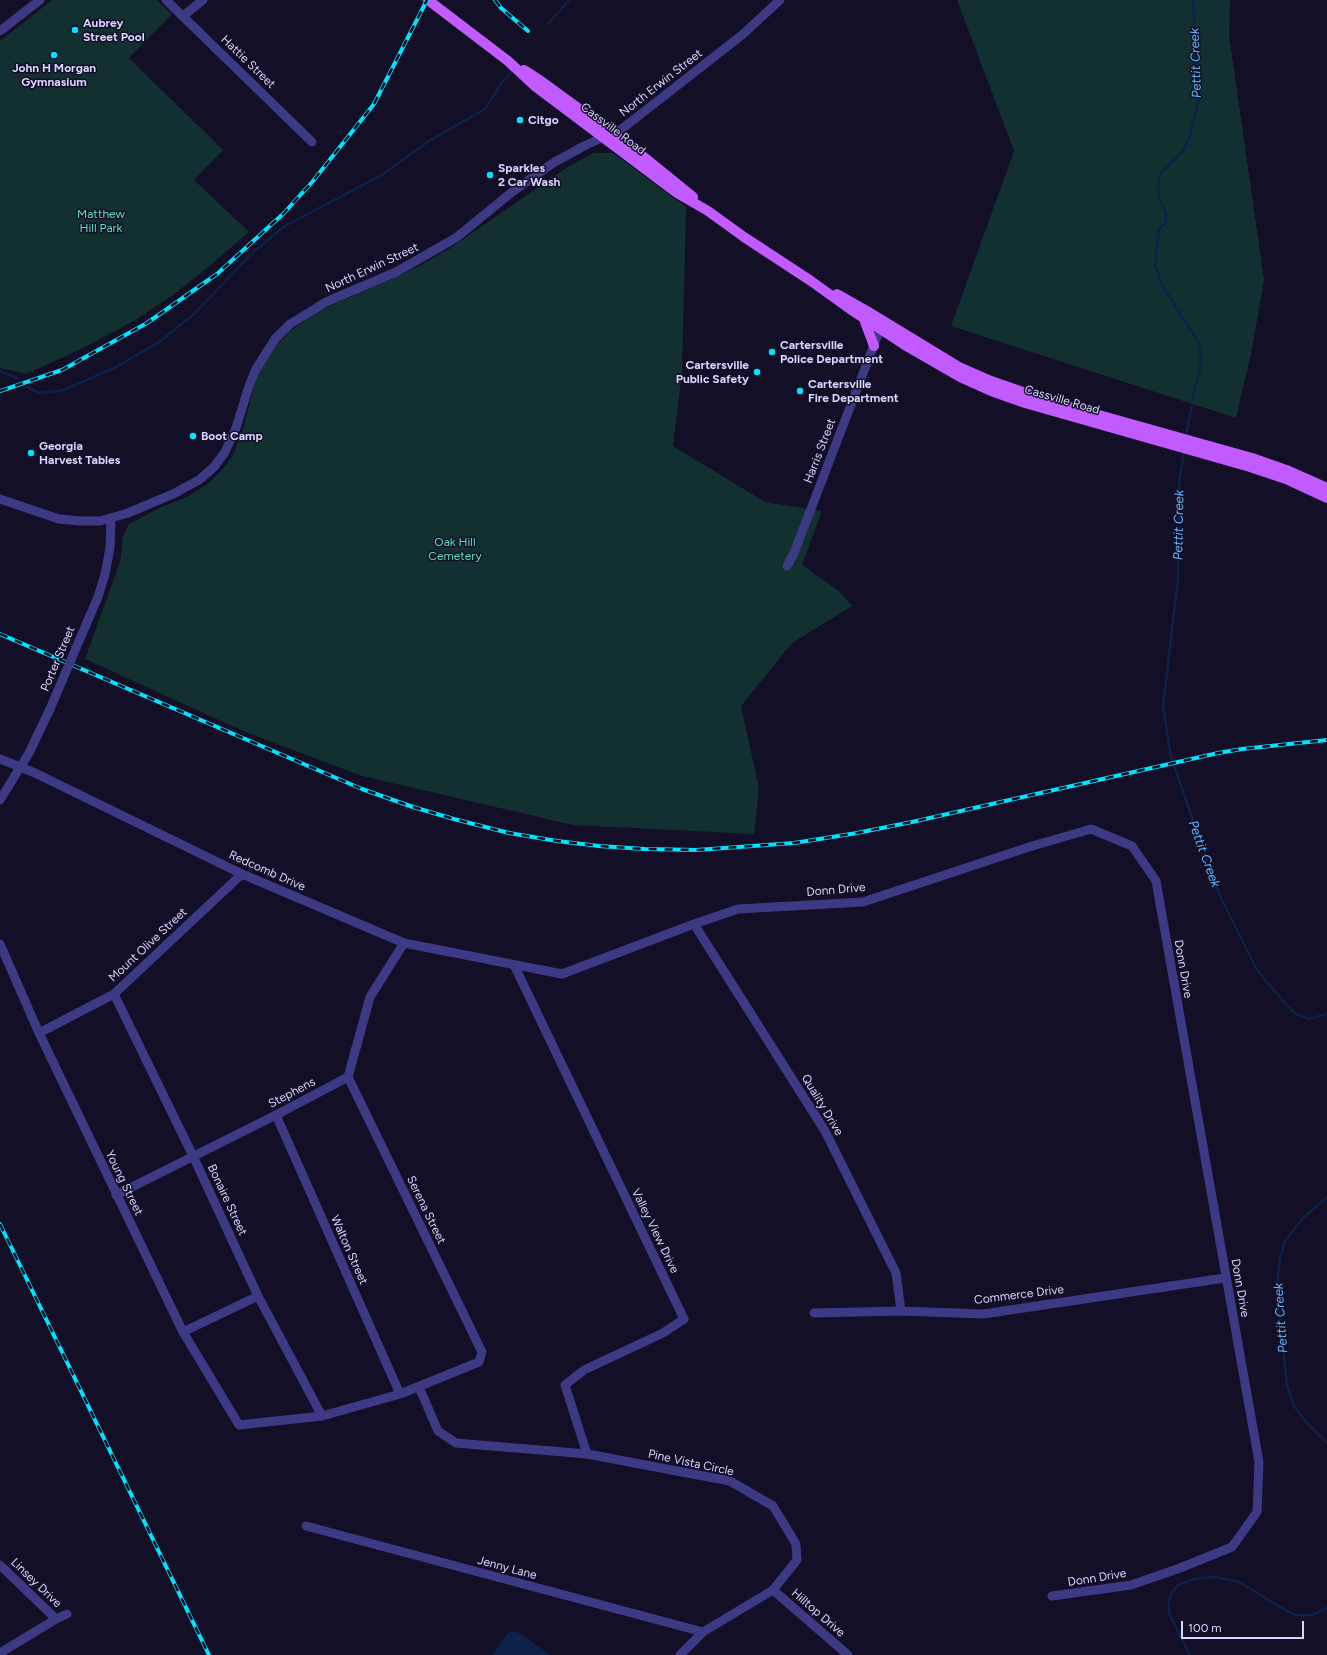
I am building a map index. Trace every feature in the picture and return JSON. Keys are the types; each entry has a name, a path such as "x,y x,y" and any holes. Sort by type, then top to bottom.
{"main road":[{"name":"Cassville Road","path":"428,0 508,61 536,87 602,138 677,192 708,211 864,319 883,326"},
{"name":"Cassville Road","path":"508,61 541,81 612,133 681,186 708,211"},
{"name":"Cassville Road","path":"811,281 853,302 883,326 960,377 990,391 1032,405 1289,471 1327,488"},
{"path":"864,319 871,334 874,346"},
{"name":"Cassville Road","path":"1251,462 1327,498"}],"street":[{"path":"0,31 40,0"},
{"name":"Hattie Street","path":"166,0 312,142"},
{"path":"184,16 203,0"},
{"name":"North Erwin Street","path":"0,499 49,516 68,520 90,521 111,519 128,513 199,480 214,467 225,452 231,440 256,369 275,339 296,320 326,302 389,275 436,250 457,237 512,192 553,163 623,128 678,87 742,35 780,0"},
{"name":"Harris Street","path":"787,566 883,326"},
{"name":"Porter Street","path":"0,800 37,738 98,597 105,574 110,548 111,519"},
{"name":"Redcomb Drive","path":"0,759 21,767 242,874 404,943 514,965"},
{"name":"Donn Drive","path":"514,965 562,974 738,909 863,902 1030,847 1091,829 1132,846 1156,881 1225,1278 1259,1462 1257,1512 1232,1546 1180,1568 1131,1585 1052,1596"},
{"name":"Mount Olive Street","path":"40,1033 114,994 242,874"},
{"name":"Quality Drive","path":"694,924 825,1130 896,1273 901,1311"},
{"path":"348,1077 370,997 404,943"},
{"name":"Young Street","path":"0,944 116,1195 183,1332 239,1425 322,1416"},
{"name":"Valley View Drive","path":"514,965 684,1319 663,1333 584,1370 565,1385 587,1454"},
{"name":"Bonaire Street","path":"114,994 193,1156 258,1296 322,1416"},
{"name":"Stephens","path":"116,1195 276,1115 348,1077"},
{"name":"Serena Street","path":"348,1077 482,1352 479,1362 419,1387"},
{"name":"Walton Street","path":"276,1115 400,1394"},
{"name":"Commerce Drive","path":"814,1313 901,1311 984,1314 1225,1278"},
{"path":"183,1332 258,1296"},
{"path":"322,1416 400,1394 419,1387"},
{"name":"Pine Vista Circle","path":"419,1387 438,1431 456,1443 587,1454 730,1481 773,1506 796,1544 797,1560 773,1590 703,1632 680,1655"},
{"name":"Jenny Lane","path":"306,1526 703,1632"},
{"name":"Linsey Drive","path":"0,1565 56,1619"},
{"name":"Hilltop Drive","path":"773,1590 848,1655"},
{"path":"0,1653 56,1619 67,1614"}],"green space":[{"name":"Matthew Hill Park","path":"52,0 157,0 172,14 129,58 223,150 194,180 249,232 173,295 132,322 79,350 26,374 0,368 0,41"},
{"path":"957,0 1230,0 1229,35 1264,280 1251,354 1236,418 951,326 1014,151"},
{"name":"Oak Hill Cemetery","path":"594,153 613,153 686,207 682,372 673,446 765,502 822,511 802,565 839,591 852,606 792,643 741,706 759,788 754,834 573,825 362,776 243,731 85,659 120,562 123,537 129,524 157,509 189,496 210,482 222,470 232,457 243,429 255,383 264,362 290,331 319,311 396,277 449,249 569,166"}],"water":[{"path":"509,1632 522,1634 550,1655 493,1655 501,1641"}],"waterway":[{"path":"548,24 569,0"},
{"name":"Pettit Creek","path":"1186,436 1200,369 1201,354 1198,342 1162,285 1155,265 1159,229 1166,222 1166,214 1159,197 1158,186 1160,174 1183,151 1189,138 1199,99 1193,0"},
{"path":"27,387 39,393 64,390 118,366 159,342 194,314 253,252 285,226 382,175 429,141 485,109 501,84 511,72"},
{"path":"0,371 18,379"},
{"name":"Pettit Creek","path":"1184,451 1179,484 1178,579 1163,706 1171,757 1219,894 1257,970 1296,1014 1309,1019 1327,1014"},
{"name":"Pettit Creek","path":"1327,1197 1302,1219 1285,1241 1280,1258 1277,1287 1287,1385 1294,1406 1307,1423 1327,1443"},
{"path":"1190,1655 1169,1613 1169,1601 1171,1594 1178,1585 1194,1579 1215,1577 1239,1582 1296,1615 1312,1615 1327,1608"}],"railway":[{"path":"0,391 62,370 147,323 217,274 284,213 313,181 374,104 427,0"},
{"path":"495,0 501,8 528,31"},
{"path":"0,634 362,789 413,807 509,833 599,846 697,850 794,843 912,822 1218,753 1327,740"},
{"path":"0,1224 209,1655"}],"place":[{"name":"Aubrey Street Pool","path":"75,30"},
{"name":"John H Morgan Gymnasium","path":"54,55"},
{"name":"Citgo","path":"520,120"},
{"name":"Sparkles 2 Car Wash","path":"490,175"},
{"name":"Cartersville Police Department","path":"772,352"},
{"name":"Cartersville Public Safety","path":"757,372"},
{"name":"Cartersville Fire Department","path":"800,391"},
{"name":"Boot Camp","path":"193,436"},
{"name":"Georgia Harvest Tables","path":"31,453"}]}
